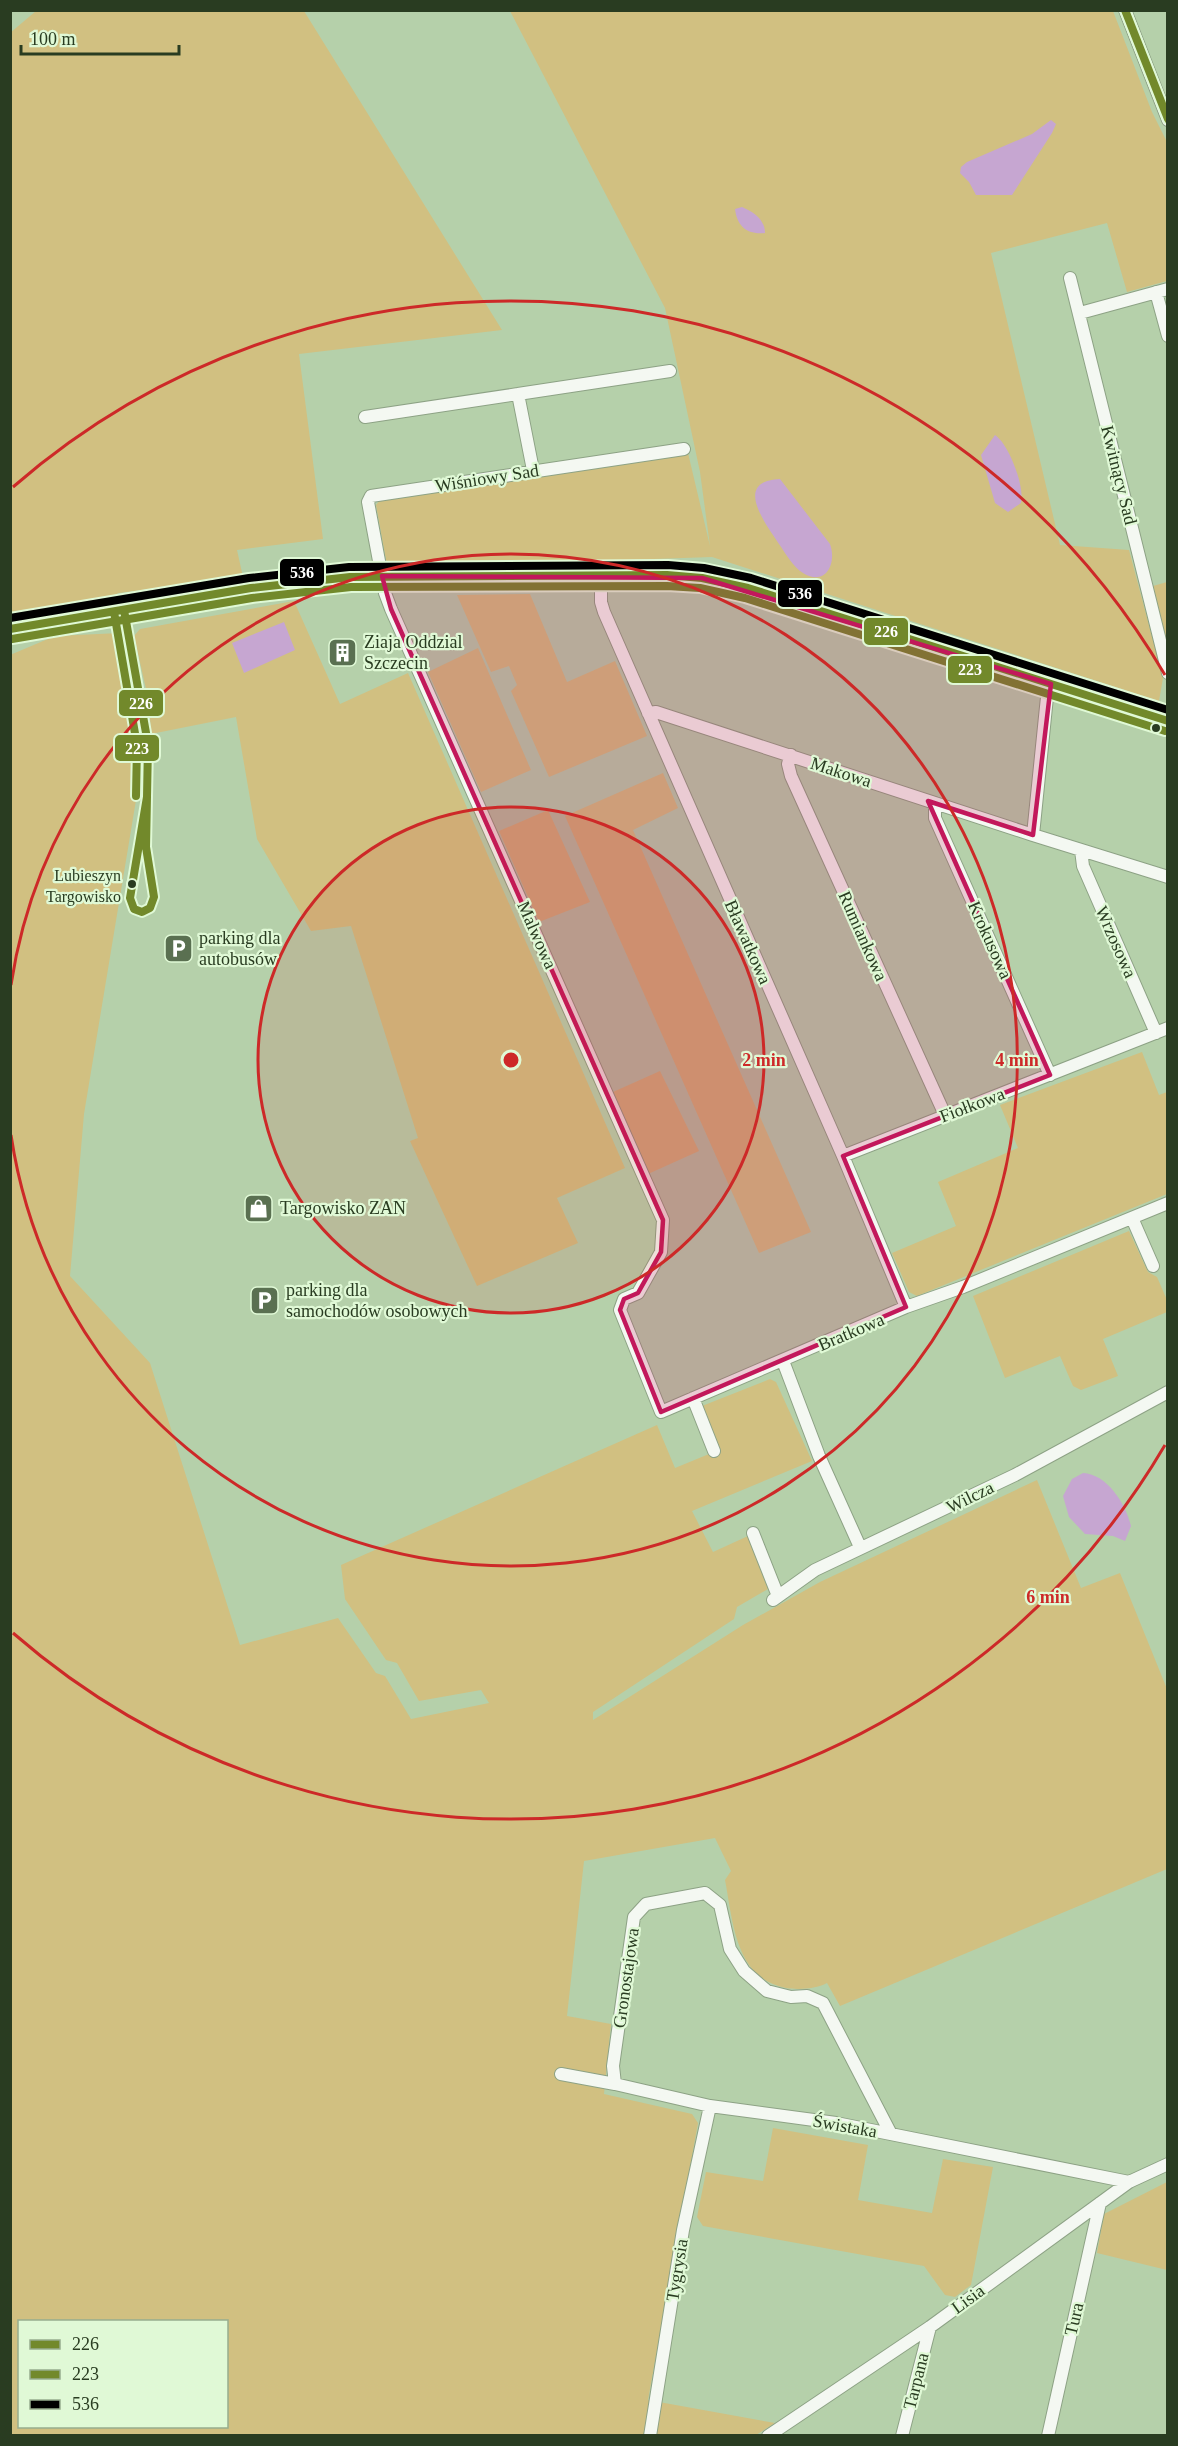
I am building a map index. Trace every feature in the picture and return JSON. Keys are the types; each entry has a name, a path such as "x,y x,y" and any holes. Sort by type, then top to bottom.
{"main road":[{"path":"10,629 262,587 318,580 382,576 601,574 681,576 725,583 1167,721"}],"street":[{"path":"1125,10 1167,120"},
{"name":"Kwitnący Sad","path":"1070,278 1167,673"},
{"path":"1080,313 1162,291 1167,336"},
{"path":"365,417 670,371"},
{"path":"518,394 533,471"},
{"name":"Wiśniowy Sad","path":"382,576 368,502 371,496 684,449"},
{"name":"Bławatkowa","path":"601,574 604,612 843,1156 906,1307"},
{"name":"Malwowa","path":"382,576 391,609 663,1220 661,1252 638,1293"},
{"path":"1033,835 1047,698 1051,684"},
{"name":"Makowa","path":"648,713 656,712 1167,877"},
{"name":"Rumiankowa","path":"791,755 788,765 790,777 945,1115"},
{"name":"Krokusowa","path":"935,803 935,818 1050,1075"},
{"name":"Wrzosowa","path":"1081,850 1083,866 1162,1031"},
{"name":"Fiołkowa","path":"843,1156 1162,1031"},
{"name":"Bratkowa","path":"638,1293 624,1299 620,1310 661,1412 906,1307 963,1287 1167,1203"},
{"path":"1132,1218 1153,1266"},
{"path":"783,1361 819,1456 860,1547"},
{"name":"Wilcza","path":"753,1533 776,1598 815,1570 1015,1475 1167,1392"},
{"path":"693,1398 714,1451"},
{"name":"Gronostajowa","path":"615,2084 614,2066 634,1917 646,1905 705,1893 720,1905 730,1949 744,1971 767,1991 791,1997 807,1996 823,2003 891,2134"},
{"name":"Świstaka","path":"561,2074 710,2106 836,2123 1129,2182"},
{"name":"Tygrysia","path":"650,2436 683,2230 710,2106"},
{"name":"Lisia","path":"768,2436 930,2326 1129,2182 1167,2164"},
{"name":"Tura","path":"1048,2436 1100,2203"},
{"name":"Tarpana","path":"902,2436 930,2326"}],"highlighted area":[{"path":"382,576 702,578 1051,684 1033,835 928,801 1050,1075 843,1156 906,1307 661,1412 620,1310 624,1299 638,1293 661,1252 663,1220 391,609"}],"shaded area":[{"path":"36,11 304,11 502,330 299,354 323,539 237,550 243,577 119,593 110,597 11,613 10,33"},
{"path":"510,11 1113,11 1152,112 1167,142 1167,281 1127,292 1107,223 991,253 1060,545 1129,550 1163,678 1159,701 712,557 393,568 386,560 376,505 381,499 688,453 710,546 700,472 665,308"},
{"path":"1051,120 1056,124 1052,133 1012,195 976,195 969,182 960,173 961,167 967,162 1032,134"},
{"path":"742,207 758,217 765,228 765,233 748,231 741,225 735,209"},
{"path":"995,435 1006,447 1021,487 1021,503 1008,512 995,503 981,455"},
{"path":"780,479 830,544 831,565 823,575 811,577 796,567 761,515 755,495 758,487 766,482"},
{"path":"1168,582 1167,644 1153,586"},
{"path":"530,594 567,682 615,661 647,736 549,777 511,691 517,685 509,666 491,672 457,595"},
{"path":"294,601 340,704 408,673 625,1168 557,1198 578,1243 477,1286 410,1141 418,1138 351,926 311,931 257,839 236,717 151,734 149,702 134,636 140,629"},
{"path":"284,622 295,650 244,673 232,643"},
{"path":"120,633 136,703 138,788 84,1114 70,1276 150,1363 240,1645 338,1618 376,1673 385,1676 411,1719 489,1703 481,1690 419,1701 397,1663 386,1660 345,1599 341,1565 657,1425 675,1468 709,1454 717,1457 720,1449 702,1406 770,1379 776,1382 812,1461 692,1511 713,1552 748,1536 768,1589 737,1607 734,1619 593,1712 593,1720 743,1625 820,1582 1037,1480 1081,1588 1120,1573 1167,1689 1167,1869 840,2006 827,1983 818,1987 786,1988 769,1982 756,1973 746,1961 734,1930 725,1880 731,1871 715,1838 584,1861 567,2016 611,2024 604,2094 692,2114 698,2123 648,2400 775,2423 756,2435 11,2435 10,655 55,636"},
{"path":"478,648 531,770 481,792 428,672"},
{"path":"663,773 678,808 633,830 811,1232 759,1253 565,816"},
{"path":"548,810 590,902 539,922 499,831"},
{"path":"1142,1052 1159,1095 1167,1092 1167,1194 917,1296 909,1292 892,1253 956,1226 938,1182 1018,1148 1000,1105"},
{"path":"660,1071 699,1151 648,1174 613,1092"},
{"path":"1129,1231 1148,1272 1157,1277 1167,1300 1167,1312 1103,1339 1118,1376 1081,1390 1073,1386 1060,1356 1005,1378 973,1296"},
{"path":"1083,1473 1092,1475 1107,1484 1120,1500 1131,1526 1125,1541 1113,1536 1085,1534 1069,1517 1063,1496 1072,1479"},
{"path":"773,2128 868,2145 858,2200 932,2213 943,2159 993,2167 971,2285 955,2297 945,2295 924,2266 703,2226 697,2217 706,2172 763,2181"},
{"path":"1167,2182 1167,2270 1097,2253 1104,2214"}],"transit line":[{"name":"226","path":"1125,10 1168,119"},
{"name":"536","path":"10,618 249,578 349,567 668,565 704,568 751,578 1168,710"},
{"name":"226","path":"10,629 251,588 350,577 667,575 702,578 748,588 1168,721"},
{"name":"223","path":"12,639 252,598 351,587 667,586 700,588 745,598 1165,731"},
{"name":"226","path":"124,610 148,744 147,797"},
{"name":"223","path":"114,612 137,745 136,796"},
{"name":"226","path":"147,797 146,847 154,897 150,908 142,912 134,909 130,898 147,797"}],"place":[{"name":"Ziaja Oddzial Szczecin","path":"343,652"},
{"name":"Lubieszyn Targowisko","path":"132,884"},
{"name":"parking dla autobusów","path":"178,948"},
{"name":"Targowisko ZAN","path":"259,1208"},
{"name":"parking dla samochodów osobowych","path":"265,1300"}]}
